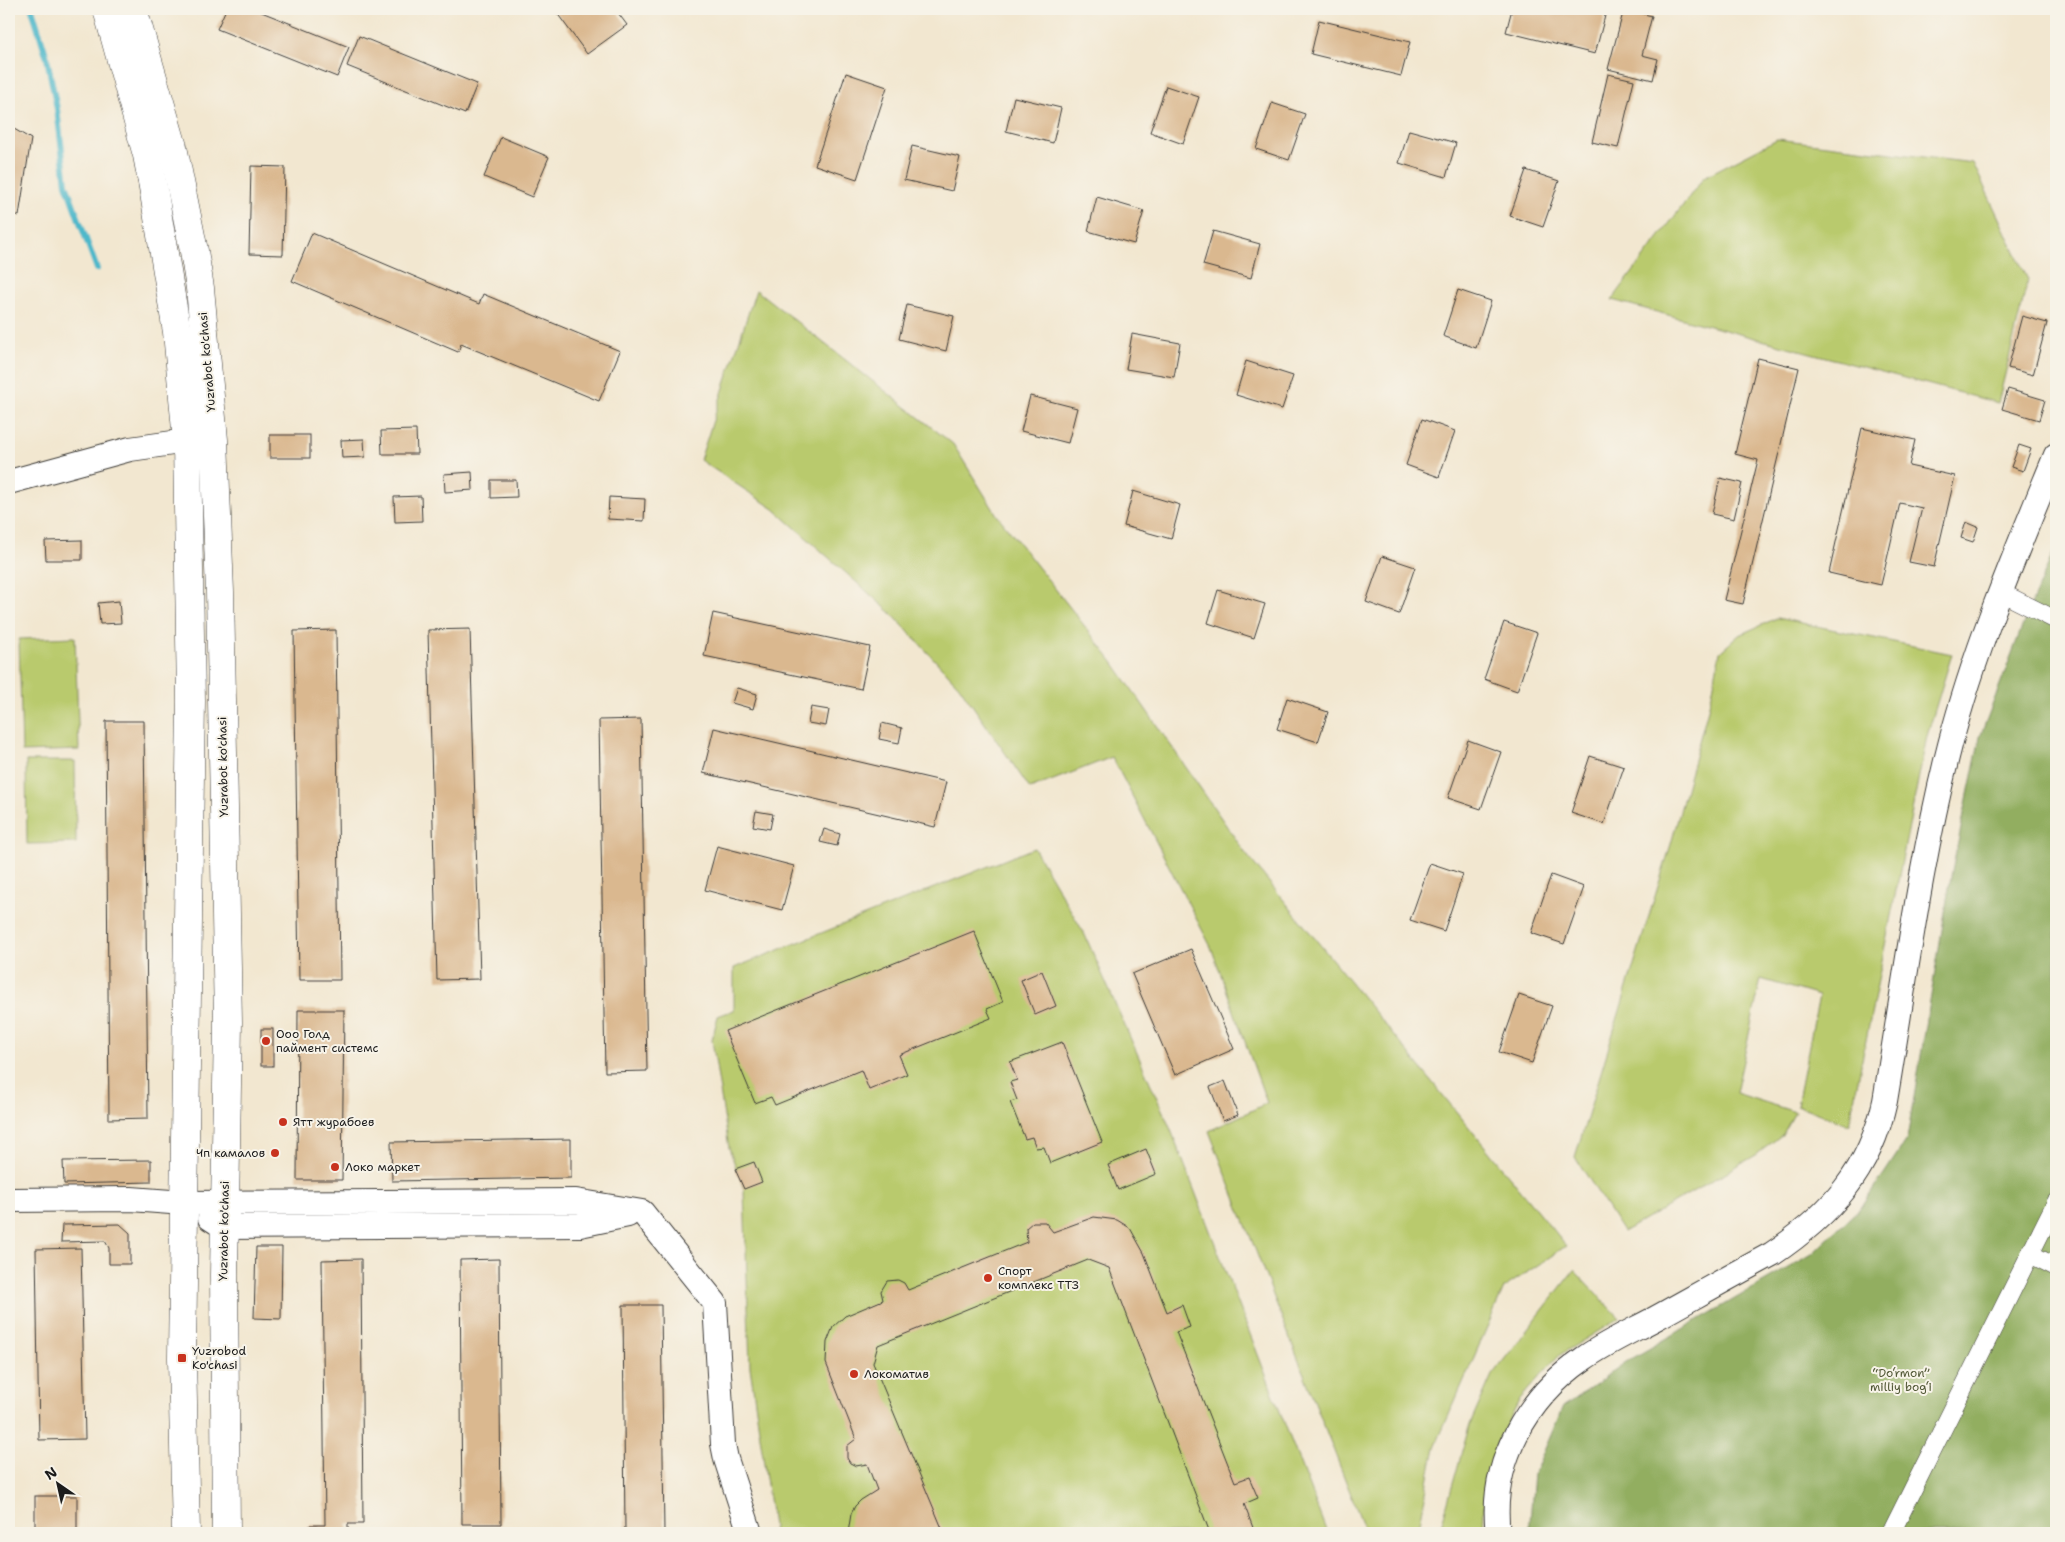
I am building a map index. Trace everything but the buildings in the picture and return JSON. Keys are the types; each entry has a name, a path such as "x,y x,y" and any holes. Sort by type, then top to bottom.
{"main road":[{"path":"107,9 147,155 160,222 177,332 187,441 191,701 182,1358 186,1533"},
{"name":"Yuzrabot ko'chasi","path":"133,9 171,138 194,251 201,297 213,430 220,592 228,1012 224,1214 226,1533"}],"street":[{"path":"9,482 130,449 187,441"},
{"path":"1498,1533 1497,1487 1510,1446 1530,1411 1554,1382 1584,1357 1772,1254 1828,1209 1862,1165 1877,1132 1886,1101 1924,863 1951,743 2000,592 2056,454"},
{"path":"2000,592 2056,620"},
{"path":"9,1200 131,1199 184,1202 224,1214 580,1224 642,1212 715,1303 722,1444 750,1533"},
{"path":"1891,1533 2056,1202"},
{"path":"2030,1254 2056,1267"}],"green space":[{"path":"1777,139 1973,163 2028,280 1998,403 1612,300 1704,177"},
{"path":"756,290 953,444 997,515 1113,662 1246,854 1566,1246 1504,1288 1435,1447 1418,1533 1366,1533 1209,1131 1267,1103 1211,947 1112,757 1030,789 959,686 891,613 774,509 700,460"},
{"name":"“Do‘rmon” milliy bog‘i","path":"2056,546 2056,1533 1529,1533 1534,1474 1563,1407 1626,1362 1812,1254 1864,1204 1907,1139 1951,876 1980,737 2027,614"},
{"path":"1777,618 1952,654 1927,736 1849,1125 1797,1105 1819,996 1761,979 1736,1093 1795,1112 1783,1134 1756,1155 1623,1232 1575,1157 1671,844 1712,694 1720,652 1739,635"},
{"path":"75,637 79,750 22,752 19,639"},
{"path":"26,761 75,761 76,843 27,844"},
{"name":"Спорт комплекс ТТЗ","path":"1034,848 1084,933 1171,1130 1327,1533 774,1533 750,1367 744,1190 729,1148 712,1040 718,1016 734,1010 734,968"},
{"path":"1574,1270 1620,1318 1558,1356 1520,1399 1497,1443 1485,1486 1483,1533 1439,1533 1469,1427 1492,1375"}],"waterway":[{"path":"32,9 47,58 57,109 66,184 97,269"}],"place":[{"name":"Ооо Голд паймент системс","path":"266,1041"},
{"name":"Ятт журабоев","path":"283,1122"},
{"name":"Чп камалов","path":"275,1153"},
{"name":"Локо маркет","path":"335,1167"},
{"name":"Спорт комплекс ТТЗ","path":"988,1278"},
{"name":"Yuzrobod Ko'chasi","path":"182,1358"},
{"name":"Локоматив","path":"854,1374"}]}
